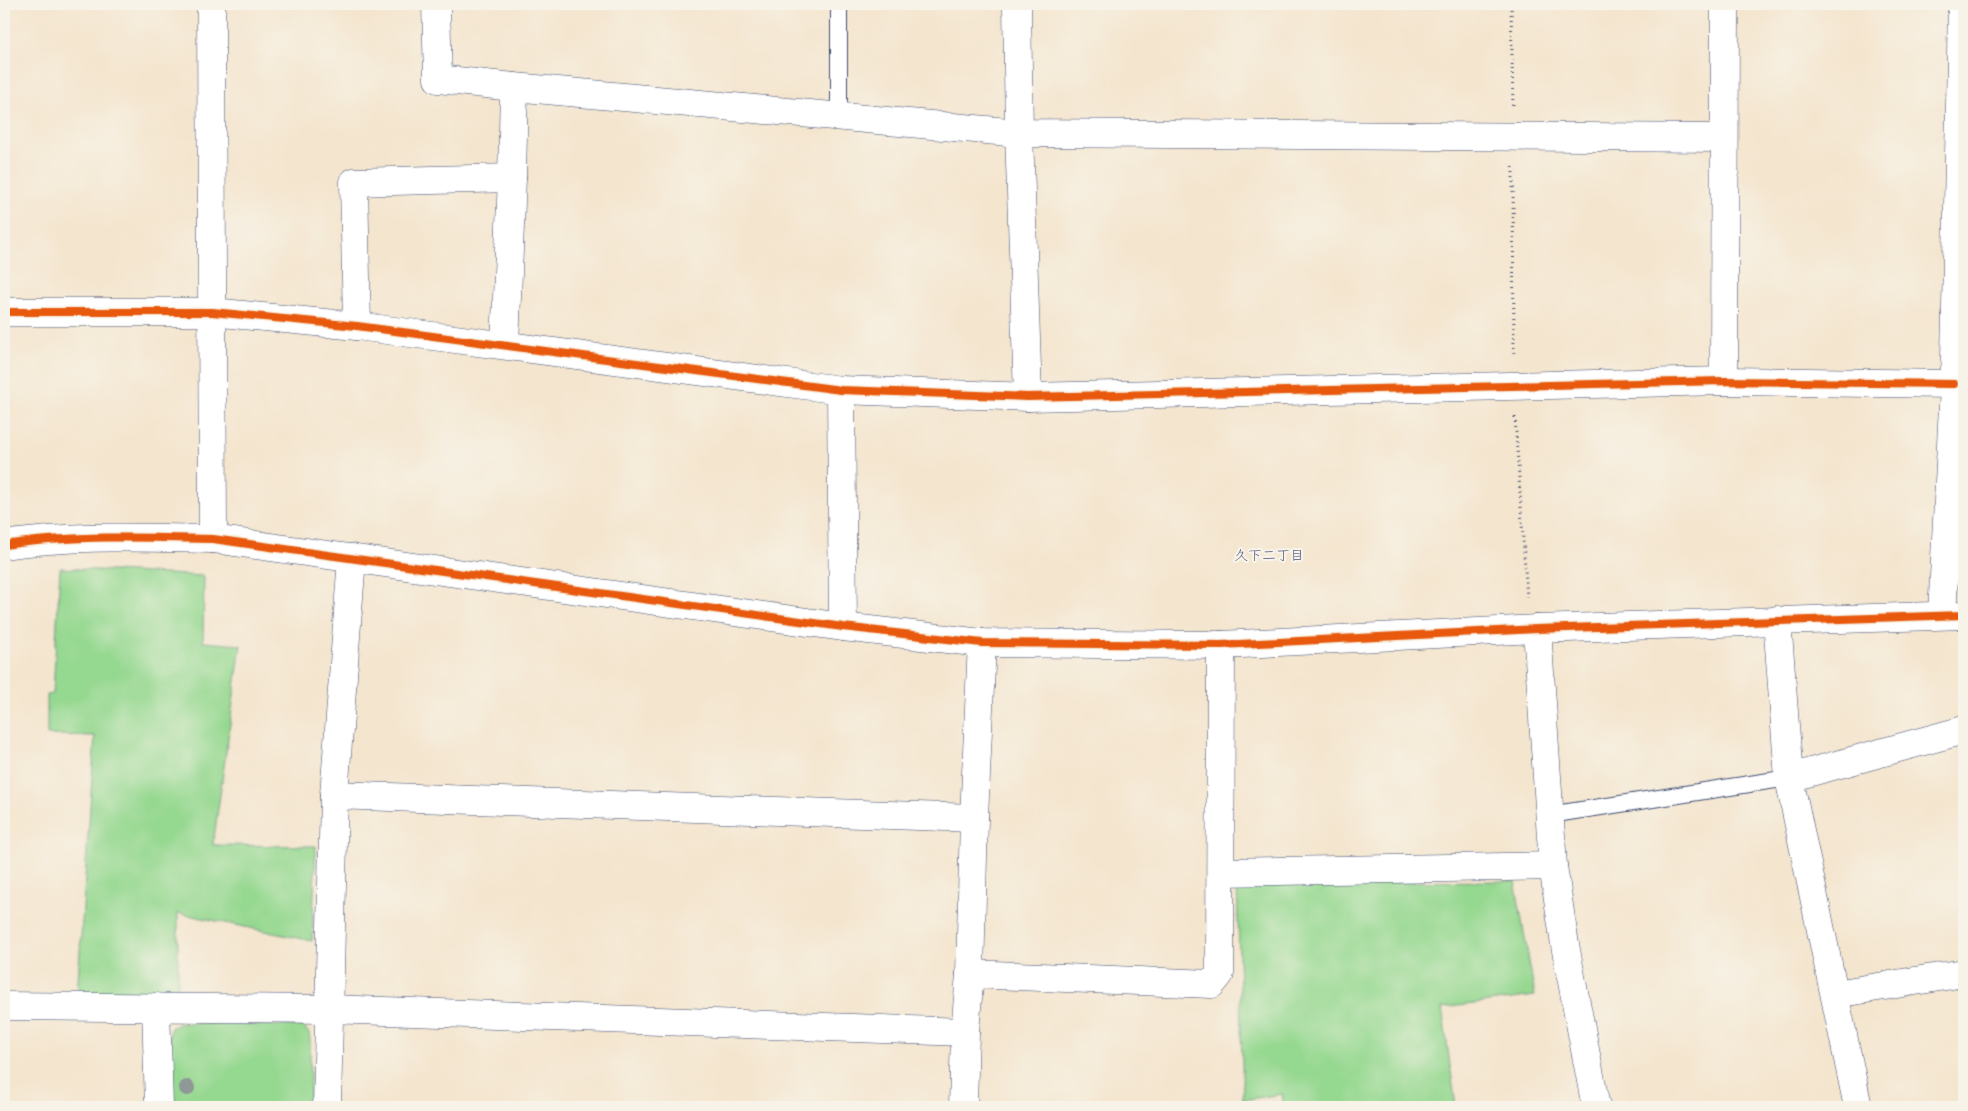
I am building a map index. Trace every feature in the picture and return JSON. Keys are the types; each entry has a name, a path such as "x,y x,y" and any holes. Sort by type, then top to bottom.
{"street":[{"path":"211,4 213,539"},
{"path":"436,4 438,79 514,87 1019,133 1724,138"},
{"path":"1018,4 1019,133 1028,397"},
{"path":"1724,381 1725,4"},
{"path":"4,545 32,541 162,538 213,539 843,627 982,643 1221,645 1537,629 1953,615 1962,4"},
{"path":"505,345 514,87"},
{"path":"358,326 354,182 512,178"},
{"path":"4,312 212,312 358,326 841,390 1028,397 1514,384 1724,381 1958,367"},
{"path":"841,390 843,627"},
{"path":"327,1107 334,795 352,558"},
{"path":"1777,620 1789,778 1858,1107"},
{"path":"1537,629 1553,866 1565,945 1596,1107"},
{"path":"964,1107 965,1032 970,974 974,818 982,643"},
{"path":"970,974 1212,984 1220,974 1221,645"},
{"path":"1789,778 1964,730"},
{"path":"334,795 974,818"},
{"path":"1221,872 1553,866"},
{"path":"1835,994 1964,973"},
{"path":"4,1006 329,1009 965,1032"},
{"path":"156,1007 159,1107"}],"lane":[{"path":"839,4 840,118"},
{"path":"1549,815 1789,778"}],"path":[{"path":"1511,4 1514,109"},
{"path":"1513,164 1514,361"},
{"path":"1515,412 1527,601"}],"green space":[{"path":"60,568 204,576 203,642 241,645 213,845 316,846 312,941 178,913 178,994 77,994 95,736 47,735 47,695 53,694"},
{"path":"1515,881 1535,996 1442,1008 1456,1107 1284,1107 1282,1094 1243,1100 1237,883"},
{"path":"181,1023 303,1026 309,1033 310,1040 310,1107 168,1107 170,1030"}],"building":[{"path":"1262,1102 1278,1107 1254,1107"}],"cycle path":[{"path":"4,312 212,312 357,326 841,390 1028,397 1724,381 1954,384"},
{"path":"4,545 81,538 213,539 843,627 982,643 1221,645 1537,629 1964,615"}],"district":[{"name":"久下二丁目","path":"1269,555"}]}
